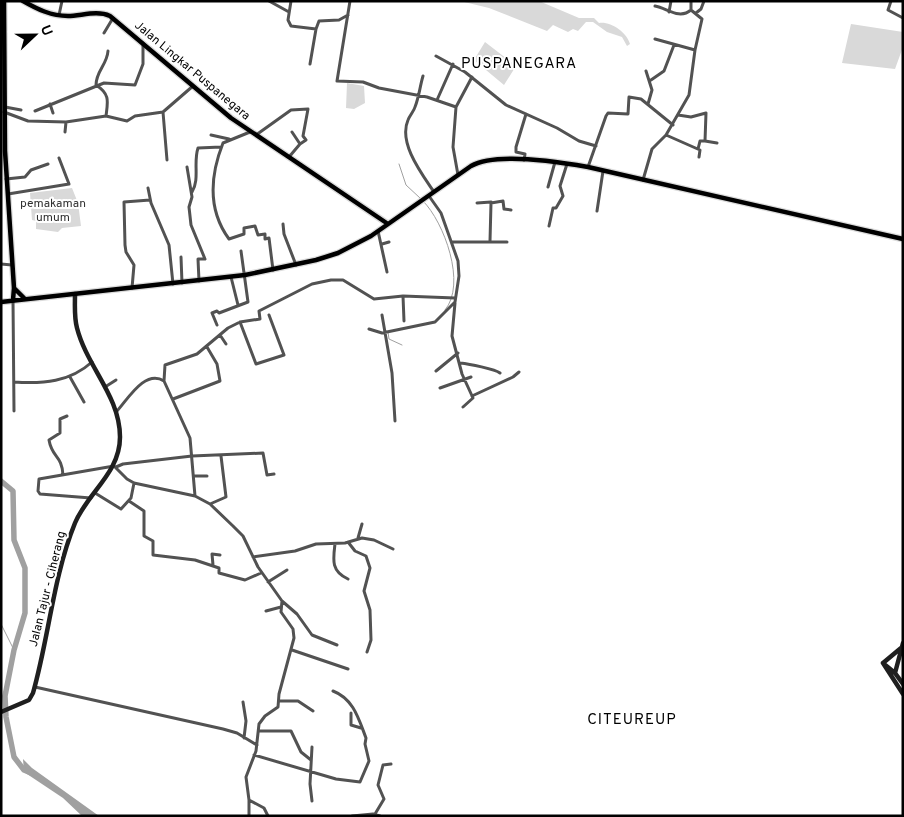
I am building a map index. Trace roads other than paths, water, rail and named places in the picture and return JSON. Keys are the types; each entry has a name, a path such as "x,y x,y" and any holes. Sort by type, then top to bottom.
{"main road":[{"path":"4,1 3,151 14,288 12,300"},
{"name":"Jalan Lingkar Puspanegara","path":"23,1 40,10 59,15 103,13 113,18 250,132 388,224"},
{"path":"1,302 24,298 200,281 296,266 338,253 378,231 458,175 480,162 524,160 567,164 903,239"},
{"path":"14,288 24,298"},
{"name":"Jalan Tajur - Ciherang","path":"1,712 29,700 35,687 67,546 77,520 115,466 120,446 120,424 116,411 77,329 75,294"},
{"path":"883,663 902,646"},
{"path":"895,673 902,646"},
{"path":"883,663 895,673 903,684"},
{"path":"883,663 903,694"}],"street":[{"path":"59,15 62,1"},
{"path":"268,1 289,12"},
{"path":"291,1 289,12 290,25 316,29"},
{"path":"350,1 337,81 361,82 437,100 456,107"},
{"path":"661,7 662,1"},
{"path":"669,12 671,1"},
{"path":"691,1 691,10"},
{"path":"696,14 701,9 704,1"},
{"path":"891,1 888,10 903,18"},
{"path":"655,6 669,12 686,14 691,10"},
{"path":"642,181 652,150 673,125 692,85 694,50 702,21 691,10"},
{"path":"310,64 319,20 339,20 348,15"},
{"path":"104,33 113,18"},
{"path":"654,39 694,50"},
{"path":"35,111 107,82 135,85 142,66 144,42"},
{"path":"651,80 664,71 674,45"},
{"path":"96,86 97,74 106,63 108,51"},
{"path":"436,56 453,64 472,77 506,105 557,128 579,142 596,146"},
{"path":"437,100 453,64"},
{"path":"646,71 651,80 652,90 648,104"},
{"path":"423,76 416,96 415,108 408,119 406,132 409,146 434,192"},
{"path":"458,175 453,147 456,107 472,77"},
{"path":"96,86 105,91 108,98 106,116"},
{"path":"3,108 28,121 66,122 106,116 125,121 135,116 163,112 193,86"},
{"path":"588,168 607,114 628,114 630,97 640,99 648,104 673,125"},
{"path":"50,104 53,113"},
{"path":"3,108 21,110"},
{"path":"256,136 273,125 290,110 308,109 303,136 306,140 289,157"},
{"path":"163,112 167,160"},
{"path":"678,115 691,117 706,113 706,141"},
{"path":"524,160 525,154 516,152 516,147 526,114"},
{"path":"66,122 66,132"},
{"path":"250,132 224,142 211,185 220,225 229,239 244,234 244,228 255,226 258,235 265,234 265,239 269,238 273,271"},
{"path":"292,132 300,144"},
{"path":"211,135 230,140"},
{"path":"666,135 698,149"},
{"path":"699,156 700,141 717,143"},
{"path":"191,193 196,184 195,164 198,148 221,147"},
{"path":"5,192 69,184 59,158"},
{"path":"548,188 555,162"},
{"path":"6,179 24,177 31,170 48,164"},
{"path":"549,226 553,208 556,208 563,196 560,186 567,164"},
{"path":"187,167 192,203 189,208 191,225 205,259 198,259 200,281"},
{"path":"597,211 602,171"},
{"path":"148,188 150,200 170,245 173,284"},
{"path":"428,196 441,213 459,267 453,299 452,332 464,379 473,399 463,407"},
{"path":"132,289 134,265 126,252 125,245 125,202 150,200"},
{"path":"477,203 503,201 504,209 511,210"},
{"path":"490,241 491,202"},
{"path":"283,224 284,234 296,266"},
{"path":"378,231 387,272"},
{"path":"382,244 389,242"},
{"path":"452,242 507,242"},
{"path":"217,325 212,313 217,311 219,313 248,300 241,251"},
{"path":"182,257 182,283"},
{"path":"1,264 12,265"},
{"path":"231,277 238,305"},
{"path":"195,496 188,433 164,380 166,365 190,358 240,322 260,319 260,311 323,280 342,280 372,299 403,296 453,299"},
{"path":"403,296 404,321"},
{"path":"369,330 380,333 435,322 453,299"},
{"path":"12,300 14,410"},
{"path":"240,322 256,364 284,356 269,315"},
{"path":"382,315 386,332 395,420"},
{"path":"220,335 226,344"},
{"path":"173,399 220,381 214,356 207,346"},
{"path":"436,371 458,353"},
{"path":"14,382 36,382 70,376 82,370 93,361"},
{"path":"14,382 41,383 70,378 81,372 93,361"},
{"path":"460,363 482,369 493,368 500,373"},
{"path":"472,396 513,377 519,372"},
{"path":"440,388 471,377"},
{"path":"70,378 84,402"},
{"path":"116,411 144,381 157,378 164,380"},
{"path":"105,387 116,380"},
{"path":"63,475 62,462 52,452 49,440 60,433 60,419 67,416"},
{"path":"91,498 39,493 40,478 123,464 192,456 264,453 267,475 274,474"},
{"path":"210,504 226,497 221,456"},
{"path":"115,466 127,480 134,483 195,496 210,504 242,536 261,573 282,601 297,614 312,635 337,645"},
{"path":"194,476 207,476"},
{"path":"95,494 121,508 129,501 134,483"},
{"path":"129,501 144,512 144,536 153,542 153,555 183,558 213,565 220,568 219,574 242,580 261,573"},
{"path":"358,539 362,524"},
{"path":"253,557 294,551 316,544 335,544 369,538 393,549"},
{"path":"348,542 355,551 366,556 370,564 364,592 370,610 370,640 367,652"},
{"path":"335,544 334,568 339,575 348,579"},
{"path":"213,565 212,554 220,555"},
{"path":"268,582 287,570"},
{"path":"249,816 246,777 257,745 263,718 277,708 292,650 294,633 282,615 282,601"},
{"path":"266,611 281,607"},
{"path":"292,650 348,670"},
{"path":"35,687 207,725 237,733 257,745"},
{"path":"254,755 311,770 336,779 360,782 369,760 365,746 366,738 360,728 356,711 342,696 333,691"},
{"path":"279,701 298,701 313,711"},
{"path":"243,702 246,721 244,738"},
{"path":"351,714 351,725 360,728"},
{"path":"259,731 291,731 301,752 311,760"},
{"path":"312,747 310,784 312,801"},
{"path":"375,814 384,799 378,784 383,765 391,764"},
{"path":"249,800 264,808 268,816"},
{"path":"352,816 375,814 380,816"}],"waterway":[{"path":"399,164 406,185 420,198"},
{"path":"423,201 438,223 450,254 454,285 451,299 445,310"},
{"path":"388,332 389,339 402,345"},
{"name":"CITEUREUP","path":"1,481 13,491 14,540 25,568 25,613 14,650 5,696 6,717 14,757 24,770 31,773"},
{"path":"1,624 14,650"}],"district":[{"name":"PUSPANEGARA","path":"519,64"},
{"name":"CITEUREUP","path":"632,720"}],"park label":[{"name":"pemakaman umum","path":"53,211"}]}
